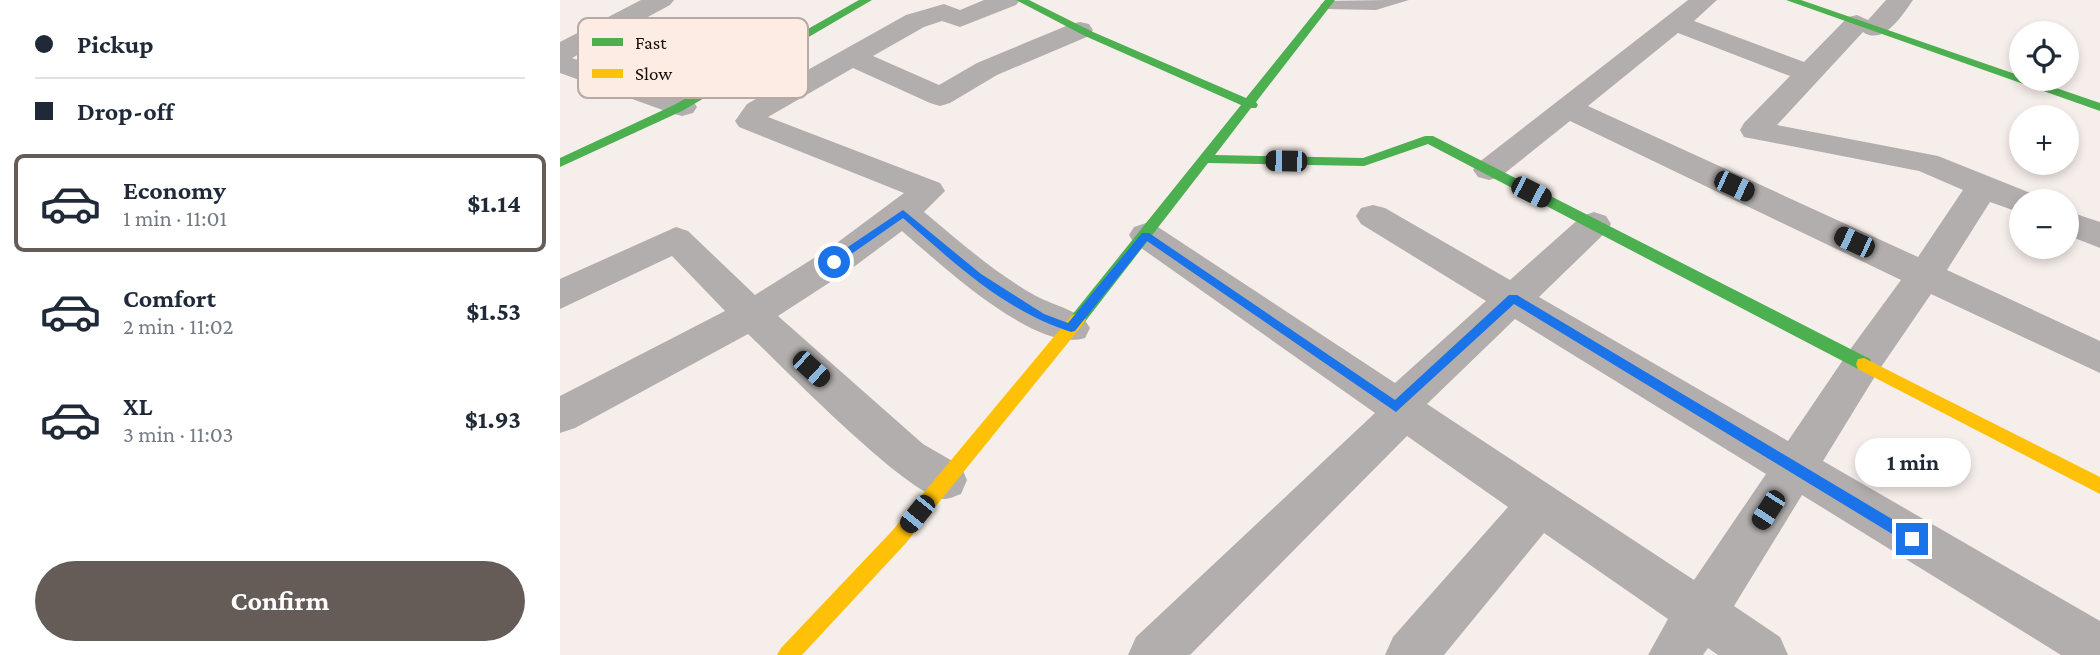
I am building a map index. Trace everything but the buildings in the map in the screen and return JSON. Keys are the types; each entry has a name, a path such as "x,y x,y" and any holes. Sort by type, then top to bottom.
{"street":[{"path":"627,18 661,0"},
{"path":"808,34 867,0"},
{"path":"808,82 915,21 944,12 960,19 1007,0"},
{"path":"1021,0 1080,30 1252,105"},
{"path":"1489,170 1704,0"},
{"path":"1791,0 2100,107"},
{"path":"1900,0 1808,74 1755,130 1927,163 2009,197"},
{"path":"788,655 835,608 1071,328 1252,105 1328,3"},
{"path":"1675,23 1808,74"},
{"path":"853,57 940,97 987,69 1080,30"},
{"path":"560,53 578,44"},
{"path":"560,64 578,70"},
{"path":"656,98 682,107"},
{"path":"560,163 602,147 698,98"},
{"path":"560,416 753,316 903,213 928,191 750,121 758,110 780,98"},
{"path":"1567,108 2100,358"},
{"path":"1207,159 1364,162 1429,139 2100,486"},
{"path":"1674,655 1863,362 1925,275 1983,186"},
{"path":"903,213 978,276 1040,317 1071,328"},
{"path":"1373,216 2100,650"},
{"path":"1154,655 1513,298 1594,224"},
{"path":"2079,227 2100,236"},
{"path":"1146,235 1762,655"},
{"path":"560,295 676,239 753,316 908,457 945,480"},
{"path":"1411,655 1540,504"},
{"path":"801,655 835,608"}],"lane":[{"path":"1328,3 1377,6 1403,0"}],"traffic: fast":[{"path":"808,34 867,0"},
{"path":"1021,0 1089,34 1252,105"},
{"path":"1078,319 1330,0"},
{"path":"1791,0 2100,107"},
{"path":"560,163 696,98"},
{"path":"1207,159 1364,162 1429,139 1864,364"}],"traffic: slow":[{"path":"788,655 899,537 1078,319"},
{"path":"1864,364 2100,486"}],"route":[{"path":"834,262 903,213 978,276 1040,317 1071,328 1146,235 1396,407 1513,298 1912,539"}]}
